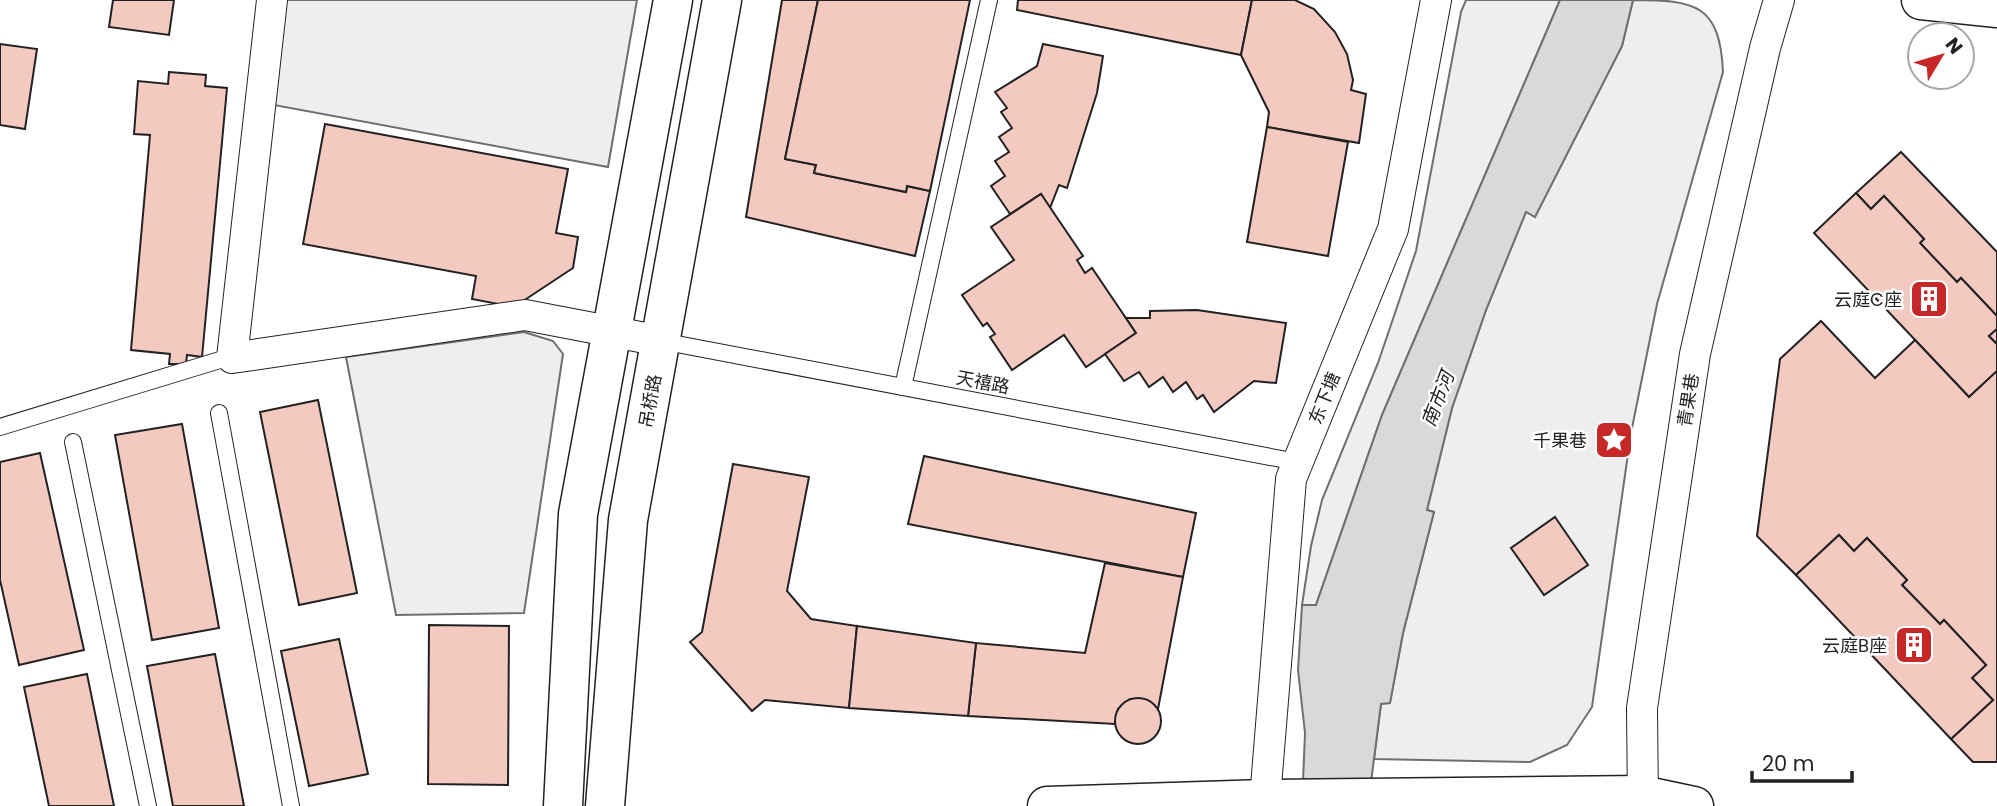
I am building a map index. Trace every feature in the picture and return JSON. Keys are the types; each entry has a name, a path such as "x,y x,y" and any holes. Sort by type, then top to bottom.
{"main road":[{"path":"564,806 578,514 673,0"},
{"name":"吊桥路","path":"605,806 628,520 722,0"},
{"path":"1921,0 1997,8"},
{"path":"1047,806 1381,799 1642,801 1694,806"}],"street":[{"path":"272,0 233,356 525,315 661,341"},
{"name":"东下塘","path":"1274,801 1290,479 1393,229 1436,0"},
{"name":"青果巷","path":"1642,801 1642,708 1695,354 1765,48 1779,0"}],"lane":[{"path":"903,387 989,0"},
{"name":"天禧路","path":"661,341 1297,462"},
{"path":"0,427 233,356"},
{"path":"219,413 291,806"},
{"path":"73,442 148,806"}],"shaded area":[{"path":"286,0 637,0 608,167 274,105"},
{"path":"1466,0 1560,0 1382,415 1316,605 1302,605 1311,546 1322,500 1378,363 1416,251 1461,12"},
{"path":"1633,0 1673,2 1700,10 1710,19 1716,32 1723,72 1657,304 1631,433 1592,707 1567,745 1530,762 1374,759 1381,703 1390,702 1403,633 1434,512 1427,510 1452,408 1486,310 1526,211 1535,216 1622,46"},
{"path":"524,332 553,341 563,354 524,613 396,615 346,357"}],"water":[{"name":"南市河","path":"1560,0 1633,0 1622,46 1535,217 1526,212 1486,310 1452,408 1427,510 1434,512 1403,633 1390,703 1381,704 1368,806 1302,806 1305,733 1298,670 1302,605 1316,605 1382,415"}],"building":[{"path":"113,0 174,0 169,35 109,27"},
{"path":"782,0 818,0 785,159 816,165 814,173 906,192 907,186 930,191 915,256 746,217"},
{"path":"818,0 970,0 930,191 907,186 906,192 814,173 816,165 785,159"},
{"path":"1018,0 1252,0 1241,55 1017,10"},
{"path":"1252,0 1295,0 1314,9 1335,32 1347,54 1353,80 1351,90 1366,94 1359,143 1267,127 1269,112 1241,55"},
{"path":"0,44 37,49 25,129 0,125"},
{"path":"1043,44 1103,56 1097,93 1067,188 1059,185 1050,208 1041,194 1010,214 991,186 1005,176 995,161 1009,152 999,137 1012,128 1001,112 1007,108 995,92 1037,66"},
{"path":"169,72 206,75 205,86 227,88 202,357 187,355 186,364 169,364 170,354 131,350 150,135 134,134 138,81 168,84"},
{"path":"325,124 568,169 556,233 578,237 573,268 514,307 472,299 476,276 303,244"},
{"path":"1267,127 1348,142 1328,256 1247,242"},
{"path":"1901,152 1997,252 1997,316 1961,278 1957,282 1920,243 1924,239 1884,196 1871,209 1856,193"},
{"name":"云庭C座","path":"1856,193 1871,209 1884,196 1924,239 1920,243 1957,282 1961,278 1997,316 1997,329 1989,336 1997,344 1997,371 1969,397 1814,233"},
{"path":"1041,194 1083,256 1077,260 1085,273 1092,268 1136,333 1086,367 1064,335 1012,370 990,337 995,334 987,323 983,326 962,295 1014,260 991,227"},
{"path":"1197,310 1286,323 1276,383 1254,381 1214,412 1203,395 1197,399 1186,382 1173,392 1163,377 1149,387 1139,372 1124,381 1105,354 1136,333 1126,318 1150,318 1150,311"},
{"path":"1821,321 1875,378 1915,340 1969,397 1997,371 1997,762 1973,762 1951,739 1993,700 1972,678 1986,665 1944,620 1940,624 1902,585 1907,580 1867,538 1854,551 1839,535 1796,575 1757,536 1780,359"},
{"path":"1997,329 1997,344 1989,336"},
{"path":"318,400 357,593 299,605 260,412"},
{"path":"182,424 219,628 152,640 115,435"},
{"path":"40,453 84,650 19,665 0,580 0,462"},
{"path":"924,456 1196,513 1183,577 908,524"},
{"path":"733,464 809,477 787,591 811,619 857,626 849,708 765,700 752,711 690,642 702,632"},
{"path":"1555,517 1588,565 1544,595 1511,548"},
{"name":"云庭B座","path":"1839,535 1854,551 1867,538 1907,580 1902,585 1940,624 1944,620 1986,665 1972,678 1993,700 1951,739 1796,575"},
{"path":"1105,563 1183,577 1158,709 1146,700 1130,699 1118,709 1115,724 968,716 976,643 1085,653"},
{"path":"429,625 509,626 508,785 428,784"},
{"path":"857,626 976,643 968,716 849,708"},
{"path":"339,639 368,774 309,786 281,651"},
{"path":"215,654 244,806 173,806 147,666"},
{"path":"87,674 114,806 49,806 24,687"},
{"path":"1138,698 1154,705 1161,721 1154,737 1138,744 1122,737 1115,721 1122,705"}],"place":[{"name":"云庭C座","path":"1929,299"},
{"name":"千果巷","path":"1614,440"},
{"name":"云庭B座","path":"1914,645"}]}
